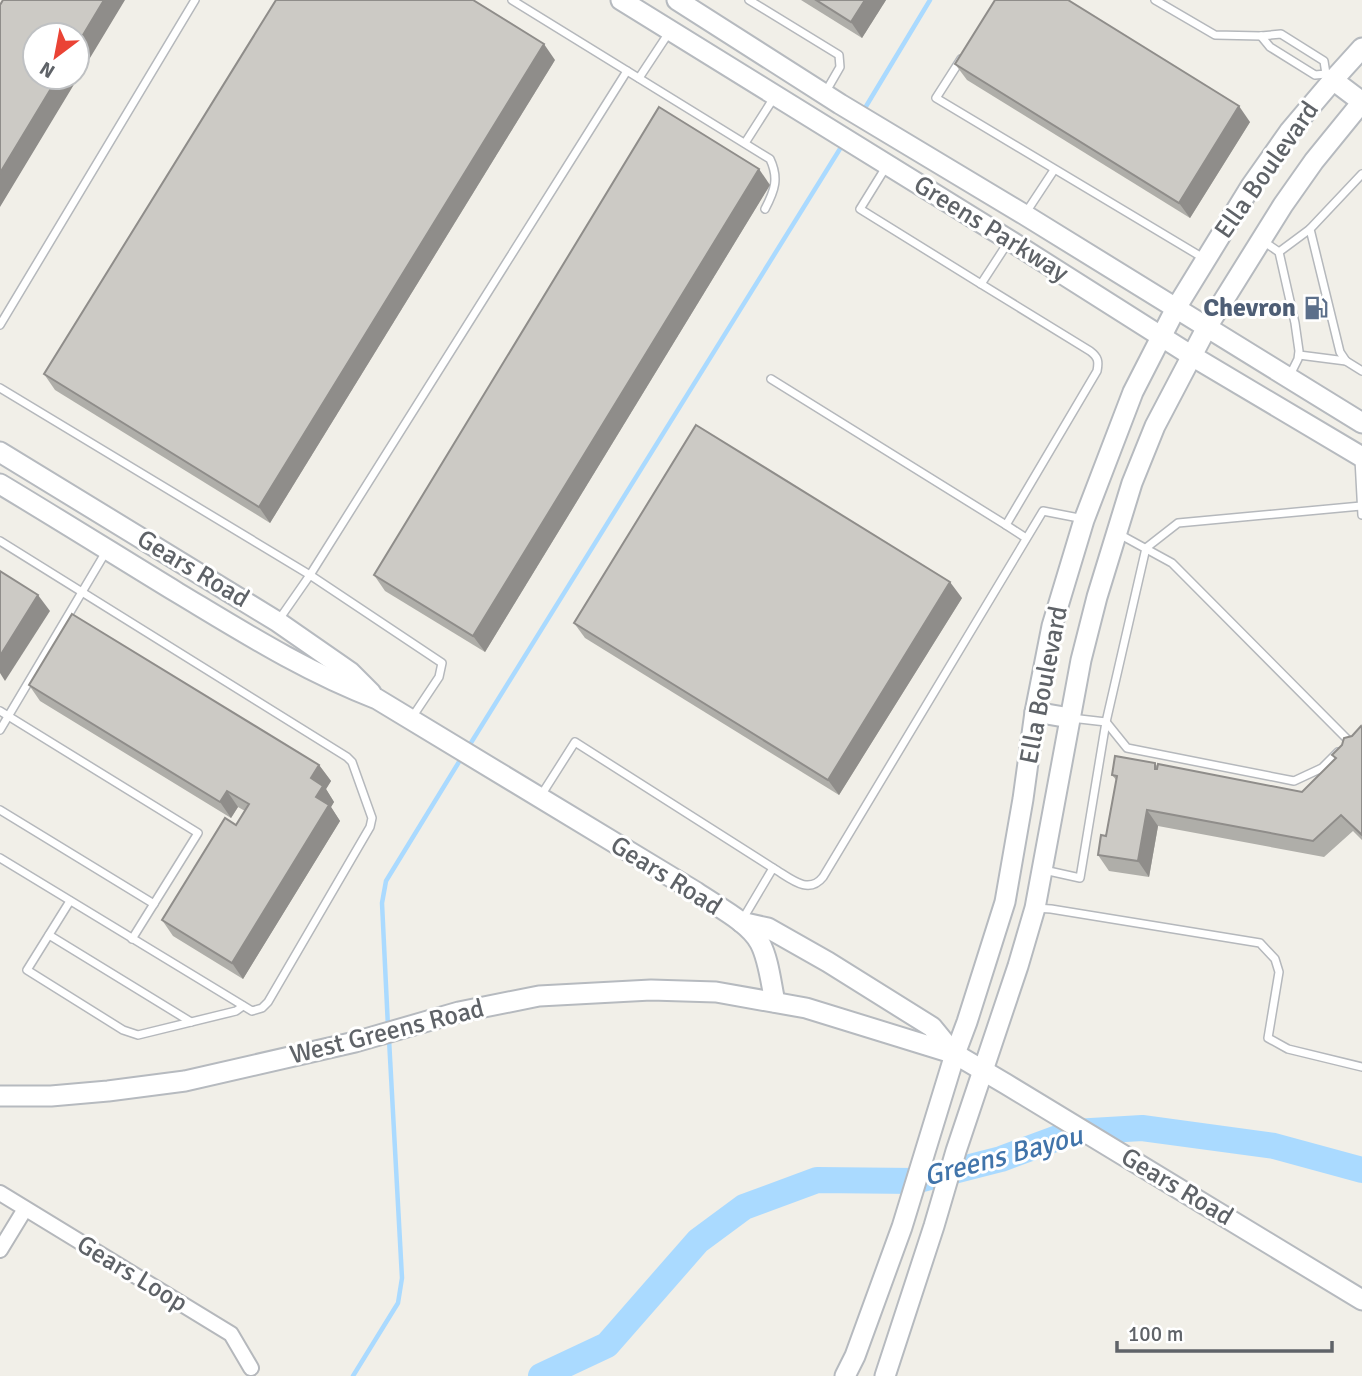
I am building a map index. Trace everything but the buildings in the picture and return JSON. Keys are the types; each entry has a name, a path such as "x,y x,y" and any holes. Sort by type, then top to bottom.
{"main road":[{"name":"Greens Parkway","path":"621,0 1192,356 1361,453"},
{"name":"Greens Parkway","path":"683,2 832,99 1362,423"},
{"path":"670,30 683,2"},
{"name":"Ella Boulevard","path":"845,1376 855,1356 902,1227 1005,902 1035,712 1052,626 1084,520 1133,392 1176,308 1251,186 1329,77 1362,48"},
{"path":"1329,77 1362,102"},
{"name":"Ella Boulevard","path":"885,1376 1035,908 1084,648 1132,483 1153,430 1207,327 1283,205 1314,161 1362,102"},
{"path":"1009,240 1025,215"},
{"name":"Gears Road","path":"0,452 278,622 350,672 377,699"},
{"name":"Gears Road","path":"0,484 243,632 301,665 377,699 696,892 740,922 761,944 775,1002 806,1007 955,1054 1362,1300"},
{"path":"1084,520 1116,532"},
{"path":"108,550 121,526"},
{"path":"1035,712 1070,718"},
{"path":"1005,902 1035,908"},
{"name":"Gears Road","path":"740,922 768,928 828,962 932,1027 955,1054"},
{"name":"West Greens Road","path":"0,1096 51,1096 185,1081 355,1042 459,1012 539,996 651,989 716,992 775,1002"}],"street":[{"name":"Gears Loop","path":"0,1193 231,1334 251,1368"},
{"path":"0,1250 25,1209"}],"lane":[{"path":"0,325 195,0"},
{"path":"512,0 770,159 776,172 773,194 765,209"},
{"path":"750,0 839,55 840,67 832,99"},
{"path":"1155,0 1215,35 1281,34 1324,61 1329,77 1315,75 1270,47 1261,36"},
{"path":"639,78 670,30"},
{"path":"963,55 936,98 1205,260"},
{"path":"278,622 627,71"},
{"path":"745,143 775,95"},
{"path":"887,164 860,209 1090,351 1099,363 1097,371 1006,525"},
{"path":"1025,215 1054,170"},
{"path":"1279,252 1310,229 1362,174"},
{"path":"1310,229 1340,352 1346,361 1362,371"},
{"path":"981,284 1009,240"},
{"path":"1261,240 1279,252 1295,323 1299,355 1289,378"},
{"path":"1299,355 1346,361"},
{"path":"771,379 1026,538"},
{"path":"0,388 310,575 442,663 439,677 411,719"},
{"path":"1043,870 1080,878 1106,722 1146,548 1178,523 1361,511 1361,453"},
{"path":"539,798 575,742 773,868 802,885 810,887 817,884 1043,511 1084,520"},
{"path":"1116,532 1172,563 1348,740"},
{"path":"0,541 347,757 352,762 372,818 370,827 268,1002 262,1008 252,1011 0,858"},
{"path":"0,730 108,550"},
{"path":"0,711 198,833 132,939"},
{"path":"1070,718 1106,722 1127,748 1294,781 1322,768 1355,733"},
{"path":"0,810 154,904"},
{"path":"740,922 773,868"},
{"path":"70,901 27,970 123,1030 138,1035 236,1011 243,1006"},
{"path":"1035,908 1260,943 1275,959 1279,972 1268,1038 1288,1049 1362,1067"},
{"path":"49,935 191,1022"}],"waterway":[{"path":"862,113 930,0"},
{"path":"469,746 843,144"},
{"path":"388,1027 382,903 386,881 462,757"},
{"path":"353,1376 398,1303 402,1278 389,1039"},
{"name":"Greens Bayou","path":"541,1376 607,1345 698,1241 744,1207 817,1180 915,1181 1001,1159 1074,1132 1142,1128 1274,1146 1362,1170"}],"place":[{"name":"Chevron","path":"1316,308"}]}
